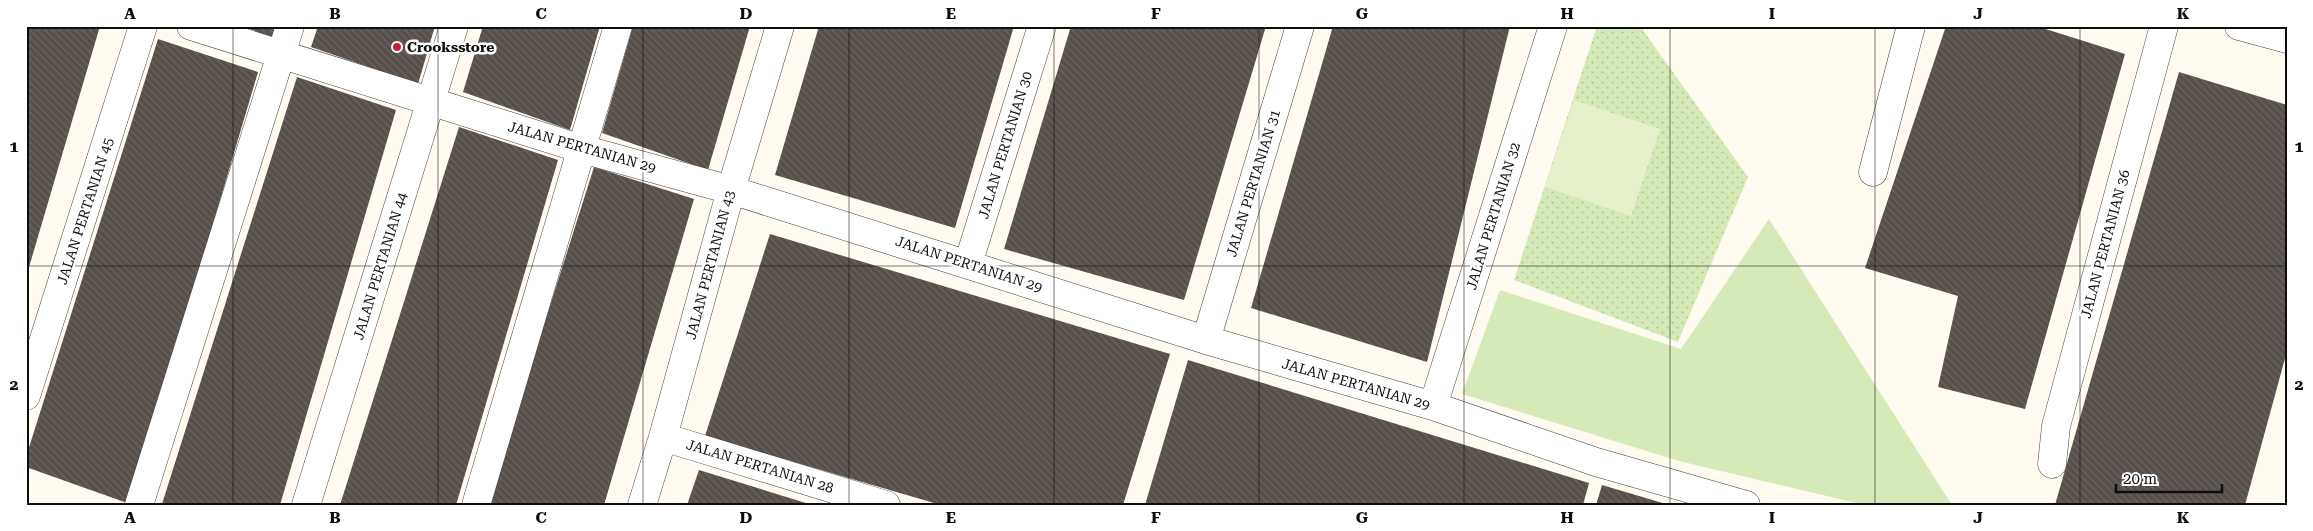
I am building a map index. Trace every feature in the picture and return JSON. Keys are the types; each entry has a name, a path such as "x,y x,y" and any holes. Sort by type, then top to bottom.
{"street":[{"name":"JALAN PERTANIAN 45","path":"26,396 144,26"},
{"name":"JALAN PERTANIAN 29","path":"191,26 582,149 731,190 1206,340 1433,406 1596,462 1746,505"},
{"path":"139,505 290,26"},
{"name":"JALAN PERTANIAN 44","path":"306,505 454,26"},
{"path":"476,505 618,26"},
{"name":"JALAN PERTANIAN 43","path":"642,505 663,437 731,190 780,26"},
{"name":"JALAN PERTANIAN 30","path":"968,264 1042,26"},
{"name":"JALAN PERTANIAN 31","path":"1206,340 1300,26"},
{"name":"JALAN PERTANIAN 32","path":"1433,406 1552,26"},
{"path":"1873,172 1911,26"},
{"name":"JALAN PERTANIAN 36","path":"2052,464 2056,426 2164,26"},
{"path":"2239,26 2287,39"},
{"name":"JALAN PERTANIAN 28","path":"663,437 886,505"}],"green space":[{"path":"1597,26 1640,26 1748,177 1678,342 1514,280"},
{"path":"1574,100 1660,129 1631,216 1545,187"},
{"path":"1769,219 1952,505 1865,505 1679,461 1462,394 1500,290 1681,349"}],"building":[{"path":"26,26 100,26 27,274 26,274"},
{"path":"242,26 278,26 274,38"},
{"path":"318,26 435,26 418,84 311,47"},
{"path":"483,26 600,26 570,130 463,92"},
{"path":"633,26 750,26 708,170 602,133"},
{"path":"819,26 1014,26 955,228 775,175"},
{"path":"1071,26 1266,26 1184,300 1004,249"},
{"path":"1333,26 1510,26 1427,362 1251,308"},
{"path":"1946,26 2036,26 2125,54 2025,409 1938,387 1958,296 1865,268"},
{"path":"158,39 258,72 130,504 26,467 26,457"},
{"path":"2179,72 2287,105 2287,351 2245,505 2055,505"},
{"path":"297,77 396,110 280,505 164,505 162,504"},
{"path":"459,127 558,160 456,505 340,505"},
{"path":"594,167 694,199 604,505 487,505"},
{"path":"770,234 1170,354 1123,505 941,505 705,436"},
{"path":"1188,360 1589,483 1583,505 1145,505"},
{"path":"699,470 809,504 687,505"},
{"path":"1602,485 1666,504 1666,505 1596,505"}],"place":[{"name":"Crooksstore","path":"397,47"}]}
